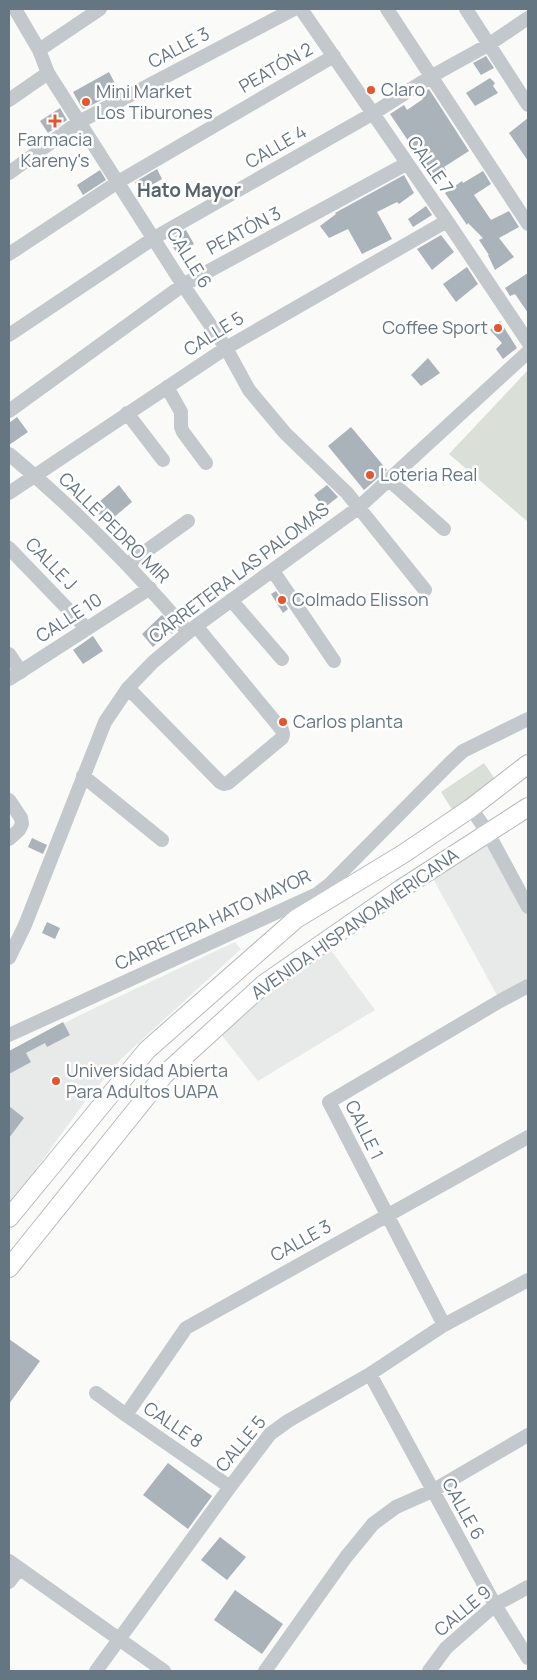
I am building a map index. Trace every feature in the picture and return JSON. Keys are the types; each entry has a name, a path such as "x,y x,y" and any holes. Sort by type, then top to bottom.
{"main road":[{"name":"AVENIDA HISPANOAMERICANA","path":"9,1218 146,1050 296,920 403,854 471,808 528,764"},
{"name":"AVENIDA HISPANOAMERICANA","path":"9,1268 164,1075 264,984 401,889 528,808"}],"street":[{"name":"CALLE 3","path":"9,173 79,122 294,9"},
{"name":"CALLE 7","path":"300,9 447,221 528,342"},
{"path":"387,9 528,224"},
{"path":"466,9 528,105"},
{"path":"39,50 95,10"},
{"name":"CALLE 6","path":"14,15 39,50 48,73 79,122 183,285 226,348 249,390 285,434 347,493 425,590"},
{"name":"CALLE 4","path":"9,335 154,238 372,114 432,76 488,45 528,18"},
{"name":"PEATÓN 2","path":"9,254 118,182 334,56"},
{"path":"9,100 48,73"},
{"name":"PEATÓN 3","path":"9,411 183,285 406,164"},
{"name":"CALLE 5","path":"9,493 226,348 447,221"},
{"name":"CARRETERA LAS PALOMAS","path":"9,958 25,925 105,722 128,688 153,662 192,629 358,508 528,352"},
{"path":"167,387 181,412 183,432 206,462"},
{"path":"127,413 163,460"},
{"name":"CALLE PEDRO MIR","path":"9,454 34,475 128,564 192,629 282,730 282,738 228,783 224,784 128,688"},
{"path":"389,480 444,528"},
{"path":"128,564 188,521"},
{"name":"CALLE J","path":"9,548 88,629"},
{"path":"273,571 334,661"},
{"name":"CALLE 10","path":"15,676 150,588"},
{"path":"231,600 282,659"},
{"path":"9,654 15,676"},
{"name":"CARRETERA HATO MAYOR","path":"9,1035 317,894 330,884 463,751 528,719"},
{"path":"83,776 162,840"},
{"path":"9,800 21,818 22,824 19,830 9,839"},
{"path":"471,808 488,833 528,907"},
{"name":"CALLE 1","path":"444,1325 329,1104 330,1100 528,986"},
{"name":"CALLE 3","path":"126,1415 186,1328 528,1137"},
{"name":"CALLE 5","path":"96,1671 270,1434 277,1428 370,1374 444,1325 528,1280"},
{"name":"CALLE 6","path":"370,1374 495,1605 528,1658"},
{"name":"CALLE 8","path":"96,1393 230,1487"},
{"path":"265,1671 346,1557 372,1524 396,1507 432,1491 528,1435"},
{"path":"9,1582 14,1565 164,1671"},
{"name":"CALLE 9","path":"429,1671 446,1648 495,1605 528,1587"}],"shaded area":[{"path":"528,370 528,522 449,454"},
{"path":"484,763 497,782 453,811 441,792"},
{"path":"485,838 528,916 528,980 498,997 430,873"},
{"name":"Universidad Abierta Para Adultos UAPA","path":"235,942 241,949 121,1059 84,1103 9,1206 9,1052 82,1014"},
{"path":"325,942 375,1010 258,1081 216,1028"}],"building":[{"path":"486,56 494,68 481,75 473,63"},
{"path":"109,72 119,91 84,109 82,108 73,92"},
{"path":"490,78 495,83 493,86 498,93 475,106 466,93"},
{"path":"429,89 469,151 444,167 446,170 434,179 390,114 404,105 407,110 423,99 420,95"},
{"name":"Farmacia Kareny's","path":"60,108 67,120 48,133 40,121"},
{"path":"528,118 528,161 509,133"},
{"path":"157,169 162,179 140,192 135,182"},
{"path":"100,170 106,180 83,195 77,185"},
{"path":"483,171 491,184 474,195 491,220 509,211 519,227 499,238 514,257 495,270 489,255 479,240 483,238 468,223 467,225 445,193 462,181 463,183"},
{"path":"404,175 414,193 399,204 397,202 377,212 392,239 362,254 348,229 329,238 320,226 335,213"},
{"path":"426,206 432,215 413,227 408,219"},
{"path":"186,230 194,244 177,254 169,240"},
{"path":"441,235 454,252 432,270 417,249"},
{"path":"467,267 478,284 456,302 443,284"},
{"path":"528,273 528,313 515,294 510,296 505,288"},
{"path":"500,321 517,348 503,359 496,349 502,343 490,330"},
{"path":"428,358 440,373 421,386 411,375"},
{"path":"17,417 28,432 9,445 9,423"},
{"path":"351,427 387,470 364,490 328,446"},
{"path":"119,485 132,502 107,523 93,507"},
{"path":"327,485 338,497 324,508 314,495"},
{"path":"276,591 288,609 283,613 271,594"},
{"path":"162,615 175,630 172,634 169,631 153,647 142,634"},
{"path":"93,636 103,651 83,664 73,650"},
{"path":"32,838 47,845 43,854 28,847"},
{"path":"47,922 60,928 55,939 42,933"},
{"path":"63,1022 70,1035 47,1047 45,1043 26,1053 31,1062 9,1074 9,1051"},
{"path":"9,1106 24,1118 9,1138"},
{"path":"9,1339 40,1361 9,1404"},
{"path":"168,1463 212,1496 188,1529 143,1495"},
{"path":"220,1537 246,1557 227,1580 201,1560"},
{"path":"235,1590 283,1624 262,1654 214,1620"}],"place":[{"name":"Claro","path":"371,90"},
{"name":"Mini Market Los Tiburones","path":"86,102"},
{"name":"Farmacia Kareny's","path":"55,121"},
{"name":"Coffee Sport","path":"498,328"},
{"name":"Loteria Real","path":"370,475"},
{"name":"Colmado Elisson","path":"282,600"},
{"name":"Carlos planta","path":"283,722"},
{"name":"Universidad Abierta Para Adultos UAPA","path":"56,1081"}],"district":[{"name":"Hato Mayor","path":"189,190"}]}
